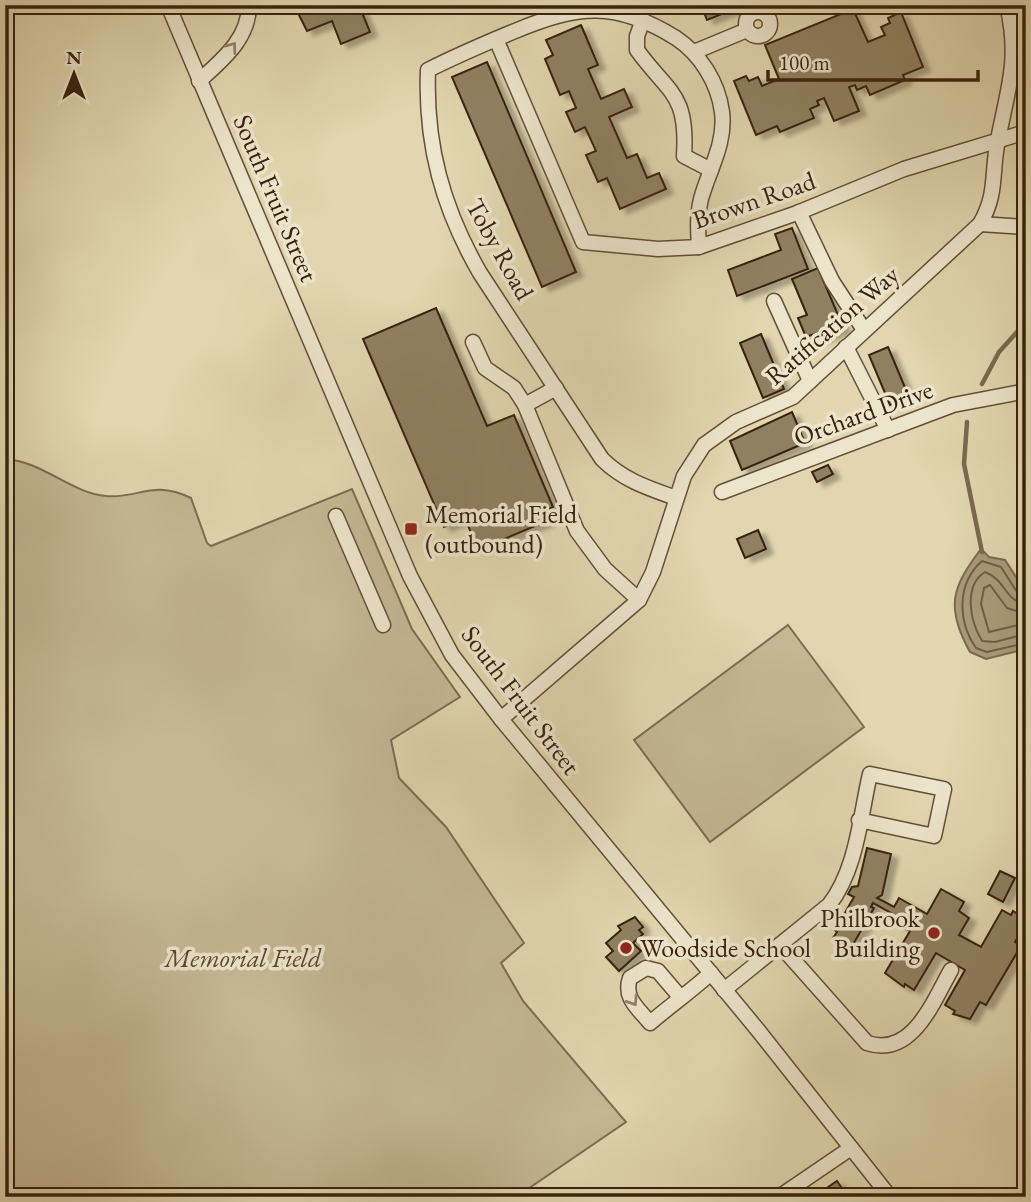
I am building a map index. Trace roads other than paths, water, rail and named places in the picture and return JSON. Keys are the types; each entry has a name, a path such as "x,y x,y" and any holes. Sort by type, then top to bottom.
{"street":[{"name":"South Fruit Street","path":"169,5 410,576 452,655 500,719 724,990 890,1197"},
{"path":"199,81 234,48 249,16 249,5"},
{"name":"Ratification Way","path":"500,719 639,600 653,572 676,498 693,460 712,438 736,422 793,397 980,224 994,195 997,141 1020,74 1007,5"},
{"name":"Toby Road","path":"676,498 616,473 602,459 462,242 441,190 429,134 428,70 496,39 574,10 607,9 643,20 668,32 694,52 712,80 722,111 721,139 701,200 697,225 699,247"},
{"path":"643,20 636,36 636,50 672,91 682,110 686,130 684,156 711,170"},
{"path":"694,52 747,30"},
{"name":"Brown Road","path":"496,39 583,242 658,250 699,247 799,212 904,169 1026,132"},
{"path":"799,212 832,281 864,330"},
{"path":"980,224 1026,227"},
{"path":"774,300 810,381"},
{"path":"473,342 485,368 514,388 525,405 577,531 605,569 639,600"},
{"path":"846,347 888,430"},
{"path":"525,405 556,388"},
{"name":"Orchard Drive","path":"722,492 953,405 1026,391"},
{"path":"336,516 383,625"},
{"path":"724,990 829,905 839,892 850,861 859,820 870,774 944,789 934,835 859,820"},
{"path":"780,945 867,1043 879,1047 900,1042 912,1032 926,1014 951,970"},
{"path":"681,998 710,973"},
{"path":"779,1197 851,1148"}],"water":[{"path":"981,549 989,557 1005,560 1026,592 1026,649 986,659 970,652 957,622 955,610 958,586"}],"waterway":[{"path":"982,384 999,352 1026,322"},
{"path":"967,422 964,464 982,552"}],"place":[{"name":"Memorial Field (outbound)","path":"411,529"},
{"name":"Philbrook Building","path":"934,933"},
{"name":"Woodside School","path":"626,948"}],"park label":[{"name":"Memorial Field","path":"243,958"}]}
